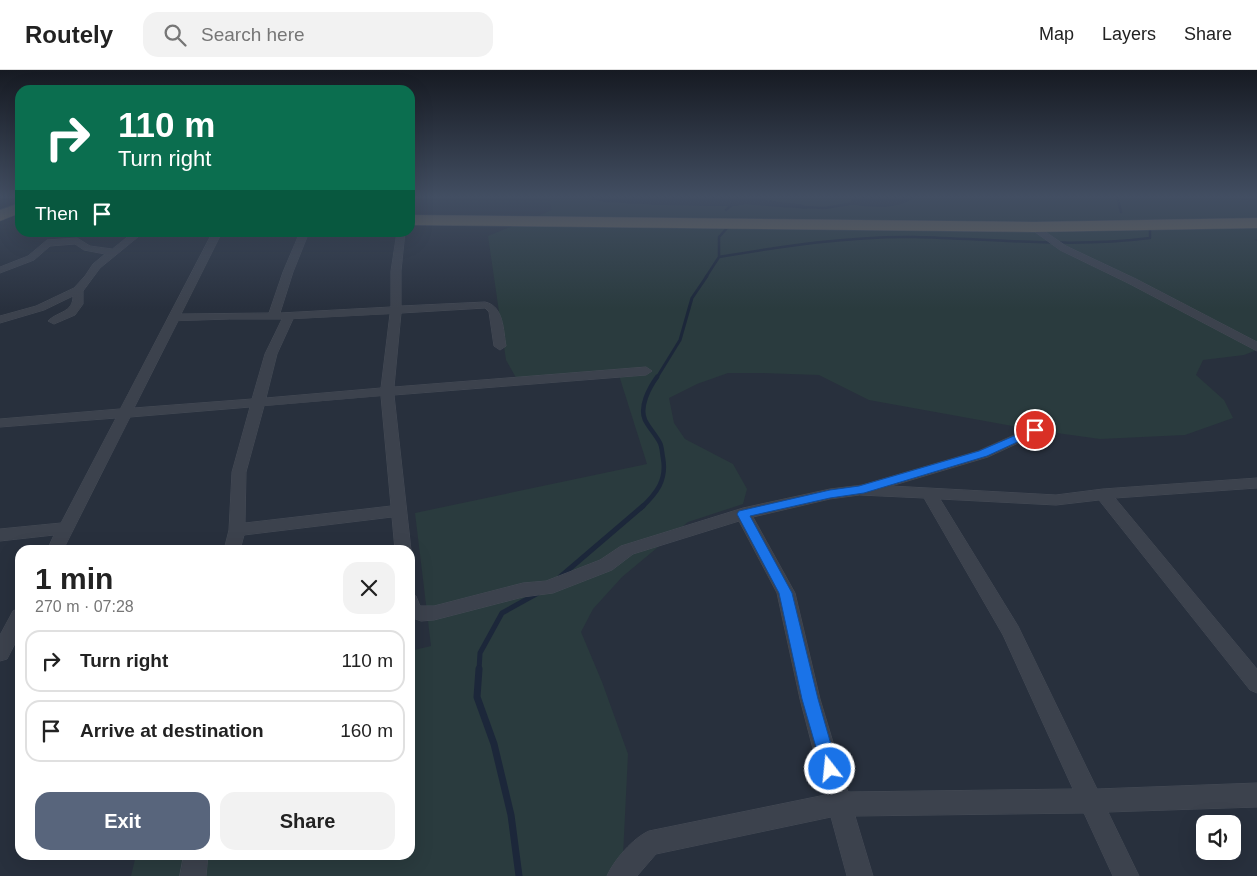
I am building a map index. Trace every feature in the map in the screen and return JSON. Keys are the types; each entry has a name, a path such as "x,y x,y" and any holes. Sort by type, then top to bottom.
{"street":[{"path":"1043,234 1063,248 1132,281 1257,347"},
{"path":"0,320 40,308 78,290 89,278 96,266 133,237"},
{"path":"58,545 124,412 215,237"},
{"path":"273,316 288,272 303,237"},
{"path":"400,237 396,271 396,310 387,391 403,545"},
{"path":"0,270 31,258 46,243 77,242 99,252 113,252"},
{"path":"54,320 71,312 78,304 78,290"},
{"path":"174,318 289,316 489,306 494,312 500,346"},
{"path":"233,545 237,530 239,472 256,403 271,354 289,316"},
{"path":"0,423 387,391 505,384 646,371"},
{"path":"415,611 421,614 434,612 523,590 547,588 606,565 627,550 743,514 830,494 860,490 983,454 1035,430"},
{"path":"860,490 1056,500 1103,494 1257,483"},
{"path":"1103,494 1257,684"},
{"path":"930,495 1011,632 1126,876"},
{"path":"237,530 400,510"},
{"path":"743,514 786,593 810,699 860,876"},
{"path":"0,535 66,528"},
{"path":"0,654 15,626"},
{"path":"620,876 649,844 840,804 1091,801 1257,795"},
{"path":"193,876 195,860"}],"shaded area":[{"path":"494,234 1257,234 1257,239 1254,240 1257,241 1257,350 1244,355 1203,360 1196,375 1224,400 1233,418 1185,435 1100,439 1035,430 869,400 819,375 728,373 697,384 669,398 674,423 685,439 733,464 747,489 743,504 688,522 622,577 593,609 581,632 602,682 628,754 622,876 131,876 135,860 415,860 415,650 431,646 415,513 647,464 617,369 519,383 506,360 488,236"}],"waterway":[{"path":"719,257 719,237 722,234"},
{"path":"719,257 792,246 866,238 915,237 1062,243 1150,238 1150,234"},
{"path":"706,277 719,257"},
{"path":"656,379 680,340 692,298 707,276"},
{"path":"643,506 660,486 664,473 661,445 643,415 646,398 657,377"},
{"path":"560,577 643,506"},
{"path":"479,670 480,653 502,613 538,593"},
{"path":"479,669 477,697 494,744 511,815 519,876"}],"route":[{"path":"830,769 810,699 786,593 743,514 830,494 860,490 983,454 1035,430"}]}
